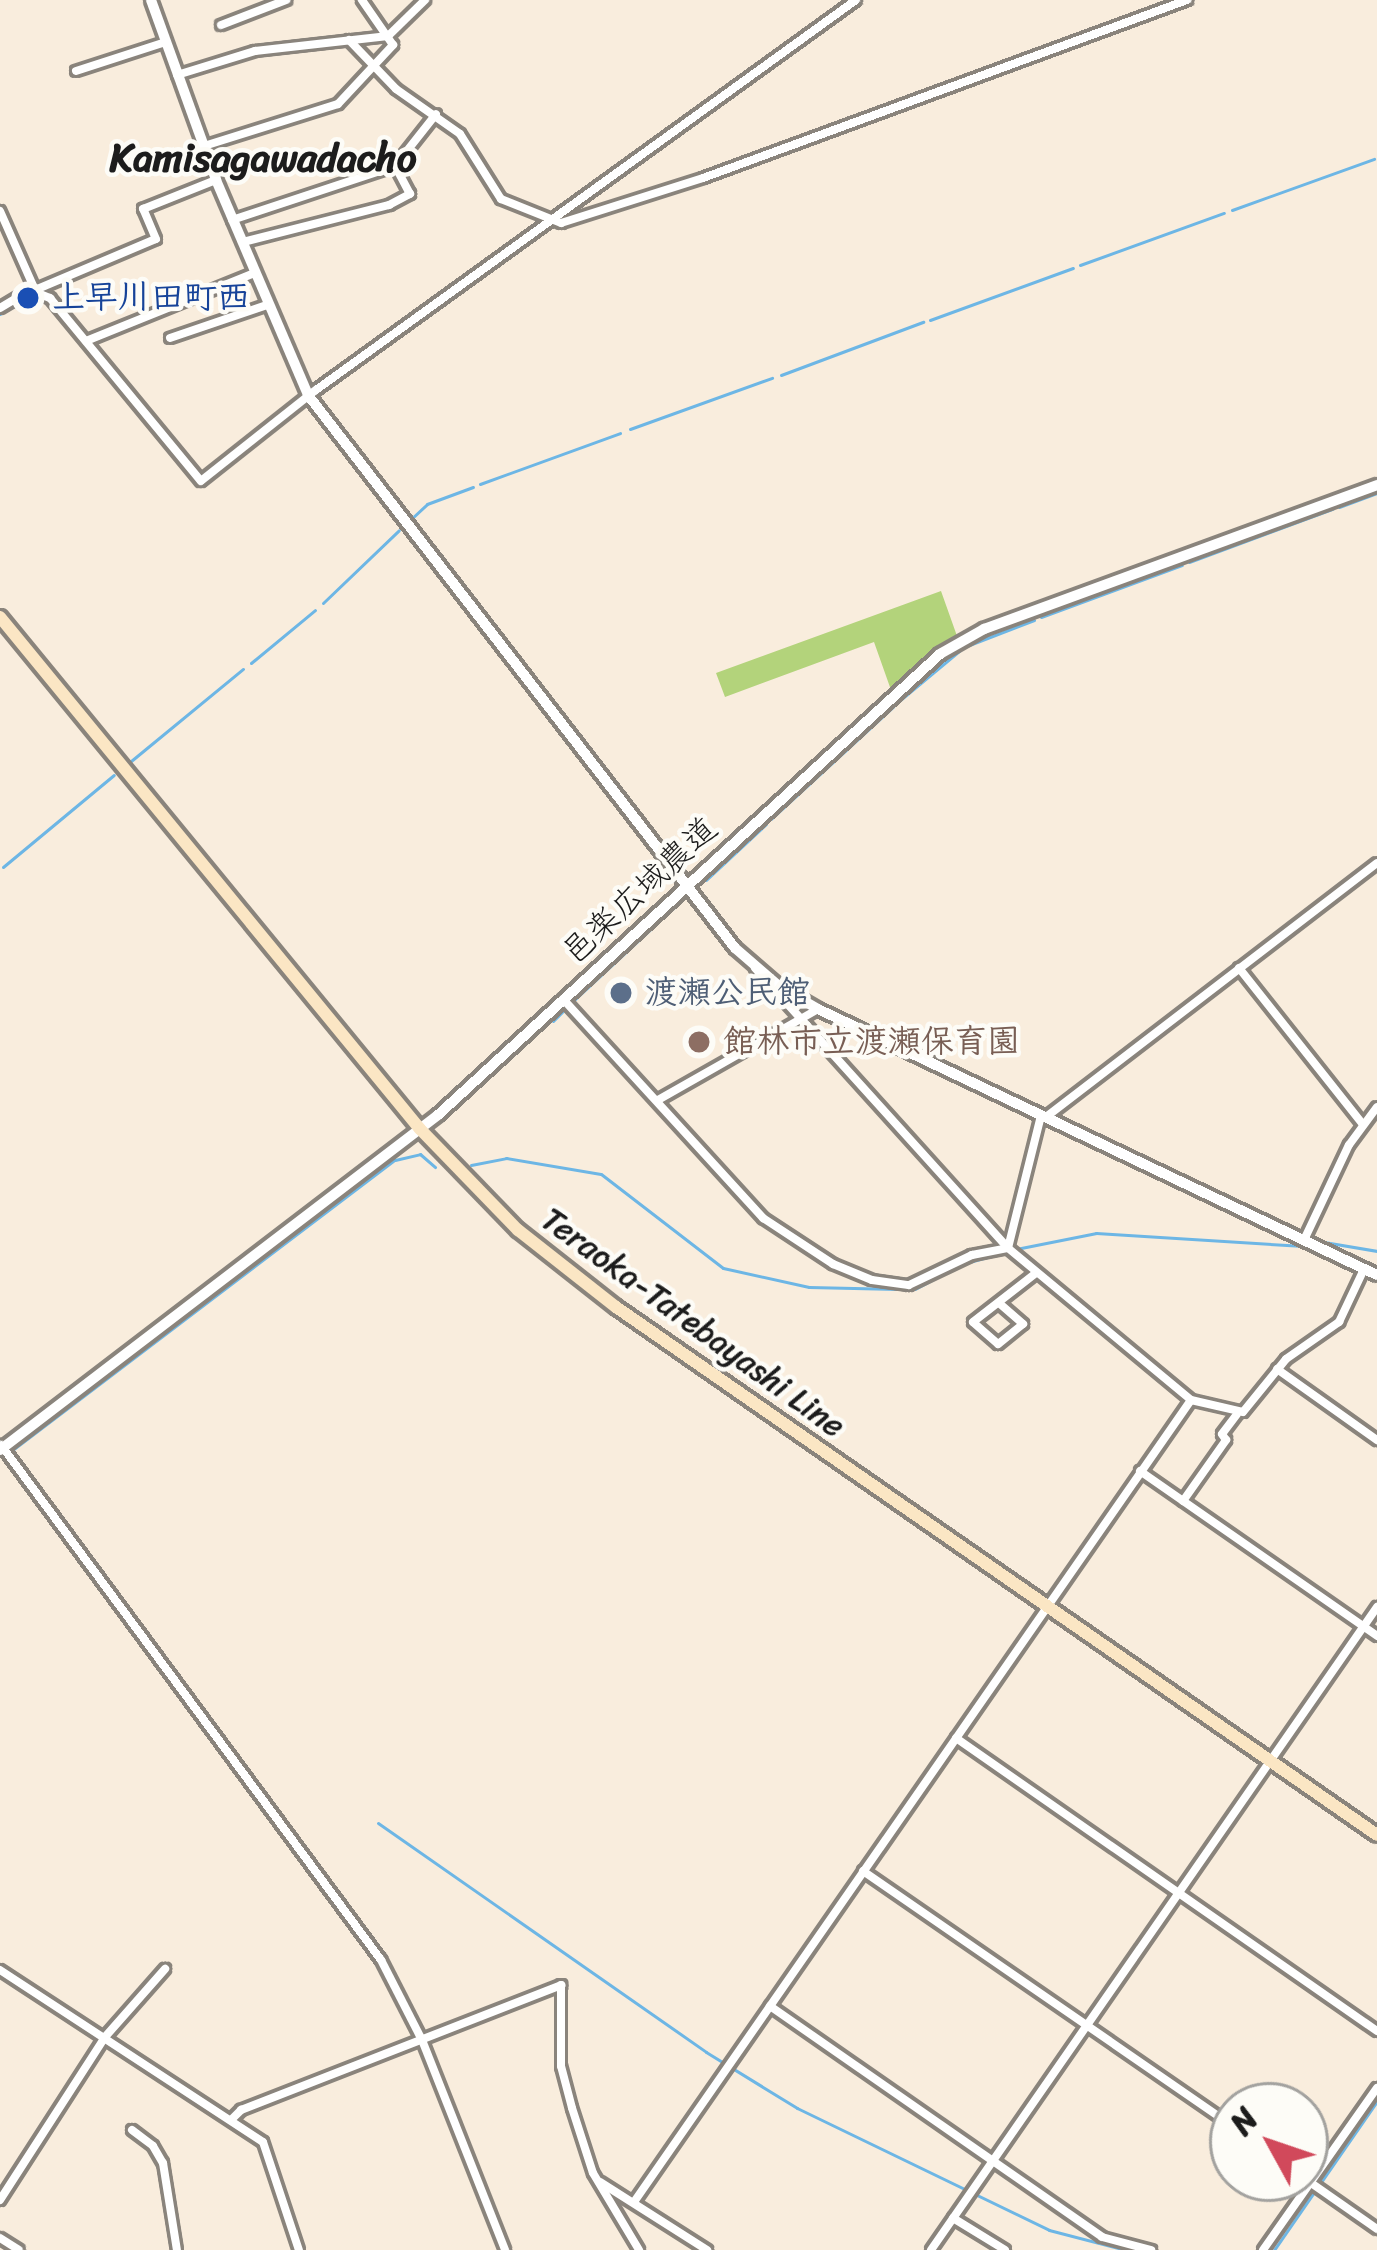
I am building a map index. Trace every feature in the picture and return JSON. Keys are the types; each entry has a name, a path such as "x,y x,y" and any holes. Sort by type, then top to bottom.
{"main road":[{"name":"Teraoka-Tatebayashi Line","path":"0,617 419,1129 484,1198 575,1277 1377,1835"}],"street":[{"path":"151,0 216,180 308,395 685,886 796,1019 1008,1248 1191,1400 1238,1414"},
{"path":"221,25 286,0"},
{"path":"204,146 338,104 393,46 362,0"},
{"path":"177,75 255,51 388,36 425,0"},
{"path":"0,211 35,290 50,298 201,481 308,395 856,0"},
{"path":"350,40 396,89 460,134 501,199 550,221 570,221 703,178 1186,0"},
{"path":"76,71 166,42"},
{"path":"232,220 395,166 436,114"},
{"path":"241,242 389,205 410,194 395,166"},
{"path":"0,308 156,239 143,209 216,180"},
{"path":"86,341 254,273"},
{"path":"170,338 267,304"},
{"name":"邑楽広域農道","path":"1,1447 419,1129 953,645 1377,485"},
{"path":"1008,1248 1044,1116 1377,863"},
{"path":"1367,871 1377,884"},
{"path":"752,965 818,1009 1377,1275"},
{"path":"1239,968 1362,1124"},
{"path":"563,999 763,1218 853,1273 909,1285 972,1255 1008,1248"},
{"path":"658,1100 818,1009"},
{"path":"1304,1240 1362,1124 1377,1107"},
{"path":"1183,1501 1226,1440 1222,1434 1276,1370 1339,1322 1364,1269"},
{"path":"998,1303 1023,1324 998,1344 973,1322 1036,1274"},
{"path":"1276,1370 1377,1440"},
{"path":"634,2202 1191,1400"},
{"path":"1,1447 381,1960 422,2039 505,2250"},
{"path":"1140,1471 1377,1636"},
{"path":"931,2250 1377,1607"},
{"path":"956,1738 1377,2031"},
{"path":"863,1871 1209,2109"},
{"path":"0,2200 105,2037 165,1969"},
{"path":"0,1970 232,2119 267,2147 274,2187 299,2250"},
{"path":"232,2119 241,2110 561,1985 561,2066 599,2182 639,2250"},
{"path":"770,2006 1102,2236 1151,2250"},
{"path":"1329,2152 1377,2088"},
{"path":"132,2130 153,2146 163,2163 176,2250"},
{"path":"599,2182 706,2250"},
{"path":"1329,2195 1377,2228"},
{"path":"1263,2250 1294,2202"},
{"path":"953,2218 1005,2250"},
{"path":"0,2238 19,2250"}],"green space":[{"path":"941,591 957,636 891,690 874,642 725,697 716,673"}],"waterway":[{"path":"1232,210 1374,159"},
{"path":"1080,265 1224,213"},
{"path":"930,320 1073,268"},
{"path":"0,314 32,296"},
{"path":"781,375 923,322"},
{"path":"630,429 772,378"},
{"path":"480,484 620,433"},
{"path":"410,520 427,504 473,487"},
{"path":"1339,507 1377,493"},
{"path":"1189,562 1332,509"},
{"path":"323,603 399,530"},
{"path":"1041,617 1182,565"},
{"path":"251,663 315,610"},
{"path":"899,701 964,647 1034,620"},
{"path":"131,761 243,669"},
{"path":"771,819 893,707"},
{"path":"3,867 114,775"},
{"path":"706,880 766,824"},
{"path":"663,917 680,902"},
{"path":"572,1002 657,923"},
{"path":"553,1021 565,1009"},
{"path":"11,1451 395,1160 420,1154 435,1167"},
{"path":"471,1165 506,1158 601,1174 723,1268 809,1287 898,1289"},
{"path":"1016,1249 1096,1233 1304,1246"},
{"path":"1318,1241 1377,1251"},
{"path":"915,1289 962,1264 1006,1252"},
{"path":"378,1823 706,2052 797,2108 1049,2230 1126,2250"},
{"path":"1274,2250 1377,2101"}],"place":[{"name":"上早川田町西","path":"28,298"},
{"name":"渡瀬公民館","path":"621,993"},
{"name":"館林市立渡瀬保育園","path":"699,1042"}],"district":[{"name":"Kamisagawadacho","path":"263,158"}]}
